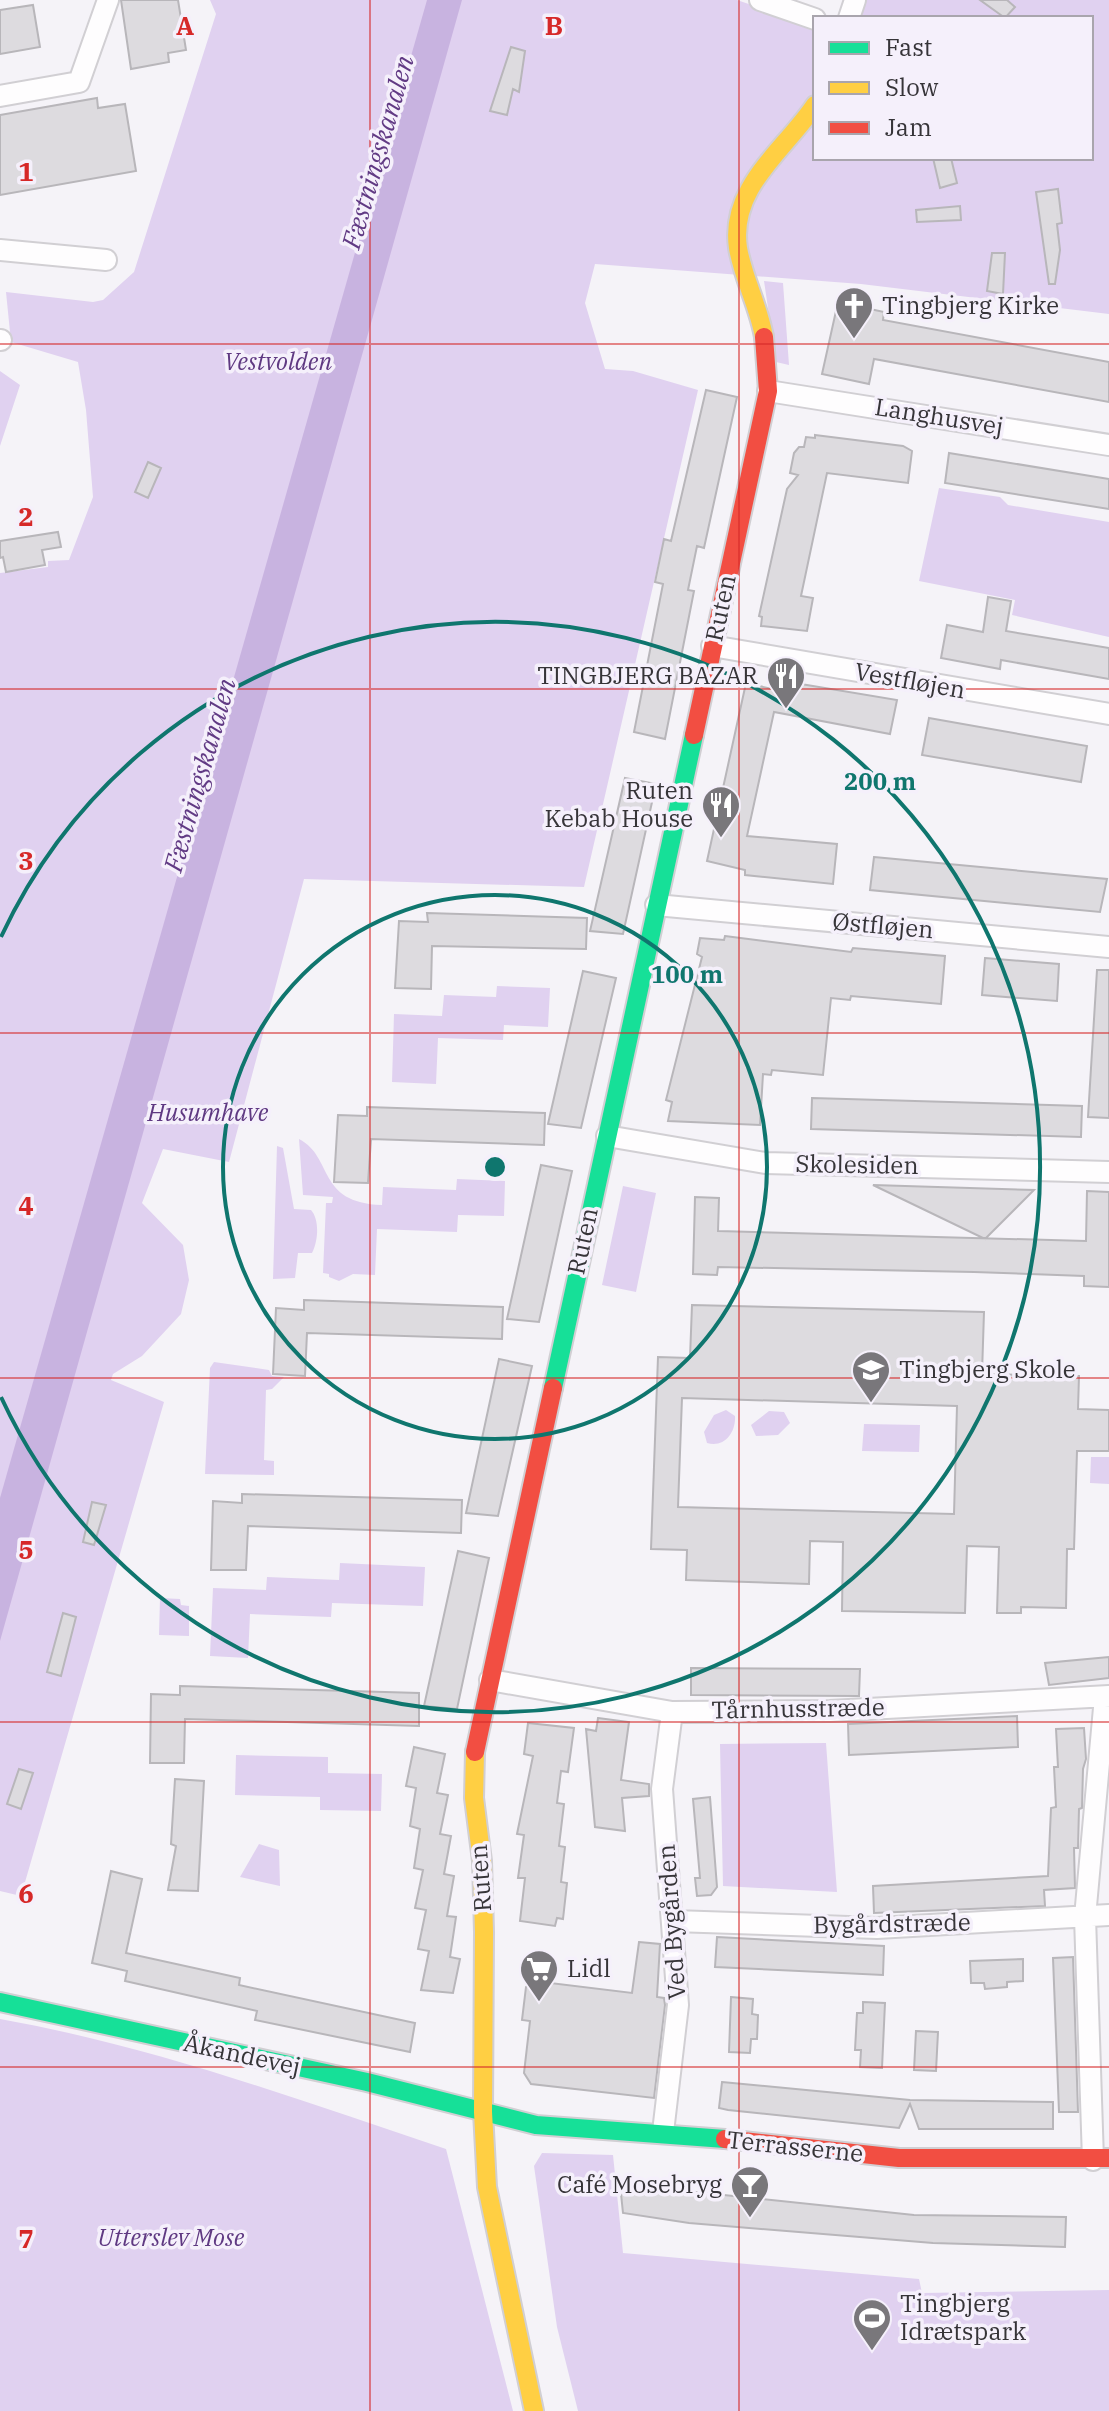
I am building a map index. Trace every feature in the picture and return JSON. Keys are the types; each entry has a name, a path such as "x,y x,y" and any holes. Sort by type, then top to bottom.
{"street":[{"path":"0,96 79,82 108,0"},
{"path":"760,0 813,18"},
{"name":"Ruten","path":"534,2411 487,2187 483,2112 484,1932 482,1861 474,1798 475,1748 768,391 763,331 737,247 742,201 757,174 813,108"},
{"path":"0,250 106,260"},
{"name":"Langhusvej","path":"768,391 1109,445"},
{"name":"Vestfløjen","path":"712,646 1109,714"},
{"name":"Østfløjen","path":"656,905 1109,947"},
{"name":"Skolesiden","path":"607,1136 765,1163 1109,1172"},
{"name":"Tårnhusstræde","path":"490,1680 672,1712 830,1711 1107,1696"},
{"path":"1101,2159 1085,1917 1107,1696"},
{"name":"Ved Bygården","path":"663,2132 678,2005 662,1789 672,1712"},
{"name":"Bygårdstræde","path":"674,1921 877,1928 1109,1915"},
{"name":"Åkandevej","path":"0,2002 367,2082 483,2112"},
{"name":"Terrasserne","path":"483,2112 536,2125 597,2131 663,2132 899,2158 1101,2159"}],"green space":[{"path":"210,0 737,0 813,26 813,160 1093,160 1093,16 858,16 864,0 1109,0 1109,314 861,284 595,264 585,303 605,369 633,371 698,390 584,887 304,879 229,1162 163,1149 142,1203 183,1245 189,1280 181,1314 142,1356 113,1374 111,1380 164,1402 21,1896 0,1891 0,573 48,567 48,561 69,560 93,497 86,410 78,362 11,342 6,292 93,302 103,300 134,272 216,14"},
{"path":"764,281 783,283 789,365 776,362"},
{"path":"0,371 20,385 0,446"},
{"path":"939,488 1000,497 1008,505 1109,522 1109,637 1012,615 1015,600 919,581"},
{"path":"497,986 550,988 548,1027 504,1025 503,1040 438,1038 436,1084 392,1082 394,1014 442,1016 444,995 496,997"},
{"path":"299,1139 310,1147 336,1188 361,1202 382,1205 383,1187 456,1190 457,1179 505,1181 504,1216 458,1215 457,1232 377,1229 375,1275 353,1274 339,1281 323,1273 326,1203 332,1203 333,1197 303,1195"},
{"path":"277,1146 283,1148 294,1209 311,1210 317,1225 312,1253 298,1253 295,1278 273,1279"},
{"path":"623,1186 656,1193 636,1292 602,1285"},
{"path":"214,1362 269,1370 272,1376 284,1377 272,1389 266,1390 264,1460 274,1461 274,1475 205,1474 210,1368"},
{"path":"726,1410 735,1416 731,1433 724,1441 707,1443 704,1432 714,1415"},
{"path":"769,1411 784,1412 790,1423 778,1435 756,1436 751,1425"},
{"path":"864,1424 920,1425 919,1452 862,1451"},
{"path":"1091,1457 1109,1457 1109,1484 1090,1483"},
{"path":"340,1563 425,1567 423,1606 332,1603 331,1617 250,1614 248,1658 210,1656 213,1588 266,1590 267,1577 339,1580"},
{"path":"160,1598 180,1599 181,1605 189,1606 189,1636 159,1635"},
{"path":"826,1743 837,1892 723,1886 720,1744"},
{"path":"236,1755 328,1757 328,1773 382,1774 381,1811 320,1810 320,1797 235,1795"},
{"path":"259,1844 279,1850 280,1886 240,1877"},
{"name":"Utterslev Mose","path":"0,2019 170,2059 446,2149 513,2411 0,2411"},
{"name":"Tingbjerg Idrætspark","path":"542,2153 613,2155 623,2253 919,2279 922,2293 1109,2290 1109,2411 578,2411 557,2327 534,2166"}],"shaded area":[{"path":"427,0 462,0 0,1641 0,1498"}],"building":[{"path":"121,0 178,0 186,50 168,53 169,62 131,69"},
{"path":"980,0 1007,0 1015,7 1007,16"},
{"path":"33,5 40,47 0,54 0,10"},
{"path":"511,47 525,51 519,92 513,89 507,115 490,111"},
{"path":"97,98 98,108 125,104 136,171 0,195 0,115"},
{"path":"933,160 951,160 957,183 940,188"},
{"path":"1058,189 1062,223 1057,224 1060,250 1055,284 1049,284 1036,192"},
{"path":"960,206 961,220 917,222 916,210"},
{"path":"992,253 1005,253 1003,294 987,291"},
{"path":"838,302 884,312 883,320 1109,362 1109,402 874,359 869,384 822,374"},
{"path":"706,390 737,397 704,548 697,546 688,590 694,591 665,739 634,732 663,584 655,582 664,539 671,541"},
{"path":"815,435 903,446 912,451 908,483 827,473 801,596 813,598 807,631 761,626 762,617 759,616 787,489 798,475 790,473 794,453 799,447 804,447 806,437 815,438"},
{"path":"949,453 1109,479 1109,509 945,483"},
{"path":"148,462 161,468 148,498 135,492"},
{"path":"58,532 61,547 42,550 45,565 6,572 3,557 0,558 0,541"},
{"path":"988,597 1011,601 1006,631 1109,648 1109,679 1001,660 1000,669 941,658 947,625 983,632"},
{"path":"783,681 897,700 890,734 774,712 747,836 837,844 833,884 745,875 745,870 707,861 746,683 781,691"},
{"path":"929,718 1087,746 1081,782 922,755"},
{"path":"625,778 656,784 623,934 590,931"},
{"path":"874,857 1107,879 1100,912 870,890"},
{"path":"427,913 587,918 586,949 432,946 431,989 395,988 399,921 428,922"},
{"path":"725,936 851,952 853,948 945,956 941,1004 851,996 850,1000 831,998 823,1075 772,1070 771,1075 763,1074 760,1125 668,1121 672,1102 666,1100 702,957 697,954 700,938 724,940"},
{"path":"985,958 1059,964 1057,1001 982,995"},
{"path":"1097,970 1109,970 1109,1118 1088,1117"},
{"path":"583,971 616,978 581,1128 548,1124"},
{"path":"812,1098 1082,1106 1081,1137 811,1129"},
{"path":"367,1107 545,1113 544,1145 371,1139 368,1183 334,1182 338,1115 367,1116"},
{"path":"541,1165 572,1171 539,1322 507,1319"},
{"path":"873,1185 1034,1190 985,1239"},
{"path":"1087,1191 1109,1192 1109,1287 1084,1286 1084,1276 974,1272 718,1267 717,1275 693,1274 695,1197 719,1198 718,1231 1086,1241"},
{"path":"304,1300 503,1307 502,1339 307,1333 305,1376 273,1374 276,1308 304,1310"},
{"path":"692,1305 984,1312 982,1374 1079,1376 1078,1409 1109,1410 1109,1451 1077,1451 1074,1549 1067,1549 1066,1608 1021,1607 1021,1613 997,1613 999,1547 967,1546 965,1613 842,1611 843,1542 810,1541 809,1584 686,1580 687,1550 651,1549 658,1357 690,1358","holes":["682,1398 957,1406 954,1514 678,1507"]},
{"path":"499,1359 532,1366 498,1516 466,1513"},
{"path":"242,1494 462,1500 461,1533 248,1526 246,1570 211,1570 213,1501 242,1503"},
{"path":"92,1502 106,1505 94,1545 83,1542"},
{"path":"458,1551 489,1558 457,1709 424,1706"},
{"path":"63,1613 76,1617 61,1676 47,1672"},
{"path":"1109,1657 1109,1678 1049,1685 1045,1663"},
{"path":"691,1668 860,1669 859,1696 691,1695"},
{"path":"180,1686 419,1693 419,1726 185,1719 184,1763 150,1763 151,1694 180,1695"},
{"path":"1017,1716 1018,1747 849,1755 848,1724"},
{"path":"598,1718 629,1722 621,1780 649,1784 649,1796 622,1798 625,1831 595,1827 586,1729 596,1731"},
{"path":"528,1723 574,1728 568,1772 561,1771 557,1803 564,1804 559,1846 565,1847 561,1882 567,1883 563,1919 557,1918 555,1926 520,1921 525,1878 518,1878 524,1835 517,1834 533,1756 524,1754"},
{"path":"1084,1728 1086,1759 1082,1808 1079,1809 1078,1848 1074,1848 1075,1888 1044,1890 1045,1906 874,1913 873,1886 1048,1876 1051,1808 1056,1807 1056,1729"},
{"path":"414,1747 445,1754 437,1793 448,1795 440,1834 451,1836 444,1874 454,1876 447,1916 456,1917 450,1957 460,1959 453,1993 421,1990 429,1951 418,1949 426,1910 415,1908 423,1870 414,1868 420,1829 410,1826 416,1788 406,1786"},
{"path":"19,1769 33,1773 21,1809 7,1804"},
{"path":"175,1779 204,1781 198,1891 168,1890 176,1846 171,1844"},
{"path":"710,1797 717,1887 711,1895 697,1896 695,1878 700,1878 693,1799"},
{"path":"111,1871 142,1879 126,1953 240,1978 239,1985 415,2023 410,2052 255,2020 257,2011 125,1981 127,1971 92,1963"},
{"path":"717,1937 884,1946 883,1975 715,1967"},
{"path":"639,1942 660,1944 657,1997 664,1998 665,2005 654,2098 531,2084 524,2073 530,2021 522,2020 526,1987 534,1981 632,1993"},
{"path":"1073,1957 1078,2112 1059,2112 1053,1958"},
{"path":"1023,1959 1023,1981 1007,1982 1007,1987 985,1989 984,1983 971,1983 970,1961"},
{"path":"731,1997 753,1999 752,2014 758,2015 757,2039 751,2039 750,2053 729,2052"},
{"path":"863,2002 885,2003 882,2068 860,2067 861,2050 855,2050 857,2013 863,2013"},
{"path":"916,2031 938,2032 936,2071 914,2070"},
{"path":"722,2082 910,2100 1053,2102 1053,2129 919,2129 910,2104 899,2128 728,2110 719,2108"},
{"path":"620,2184 914,2215 1066,2217 1065,2247 933,2243 689,2223 623,2213"}],"traffic: fast":[{"path":"553,1388 694,735"},
{"path":"0,2002 367,2082 536,2125 725,2139"}],"traffic: slow":[{"path":"764,337 740,259 737,226 750,188 813,108"},
{"path":"475,1752 474,1798 482,1861 484,1932 483,2112 487,2187 534,2411"}],"traffic: jam":[{"path":"694,735 768,391 764,337"},
{"path":"475,1752 553,1388"},
{"path":"725,2139 899,2158 1109,2158"}],"place":[{"name":"Tingbjerg Kirke","path":"854,340"},
{"name":"TINGBJERG BAZAR","path":"786,710"},
{"name":"Ruten Kebab House","path":"721,839"},
{"name":"Tingbjerg Skole","path":"871,1404"},
{"name":"Lidl","path":"539,2003"},
{"name":"Café Mosebryg","path":"750,2219"},
{"name":"Tingbjerg Idrætspark","path":"872,2352"}],"water label":[{"name":"Fæstningskanalen","path":"378,152"},
{"name":"Fæstningskanalen","path":"200,775"}],"park label":[{"name":"Vestvolden","path":"278,362"},
{"name":"Husumhave","path":"208,1113"}]}
